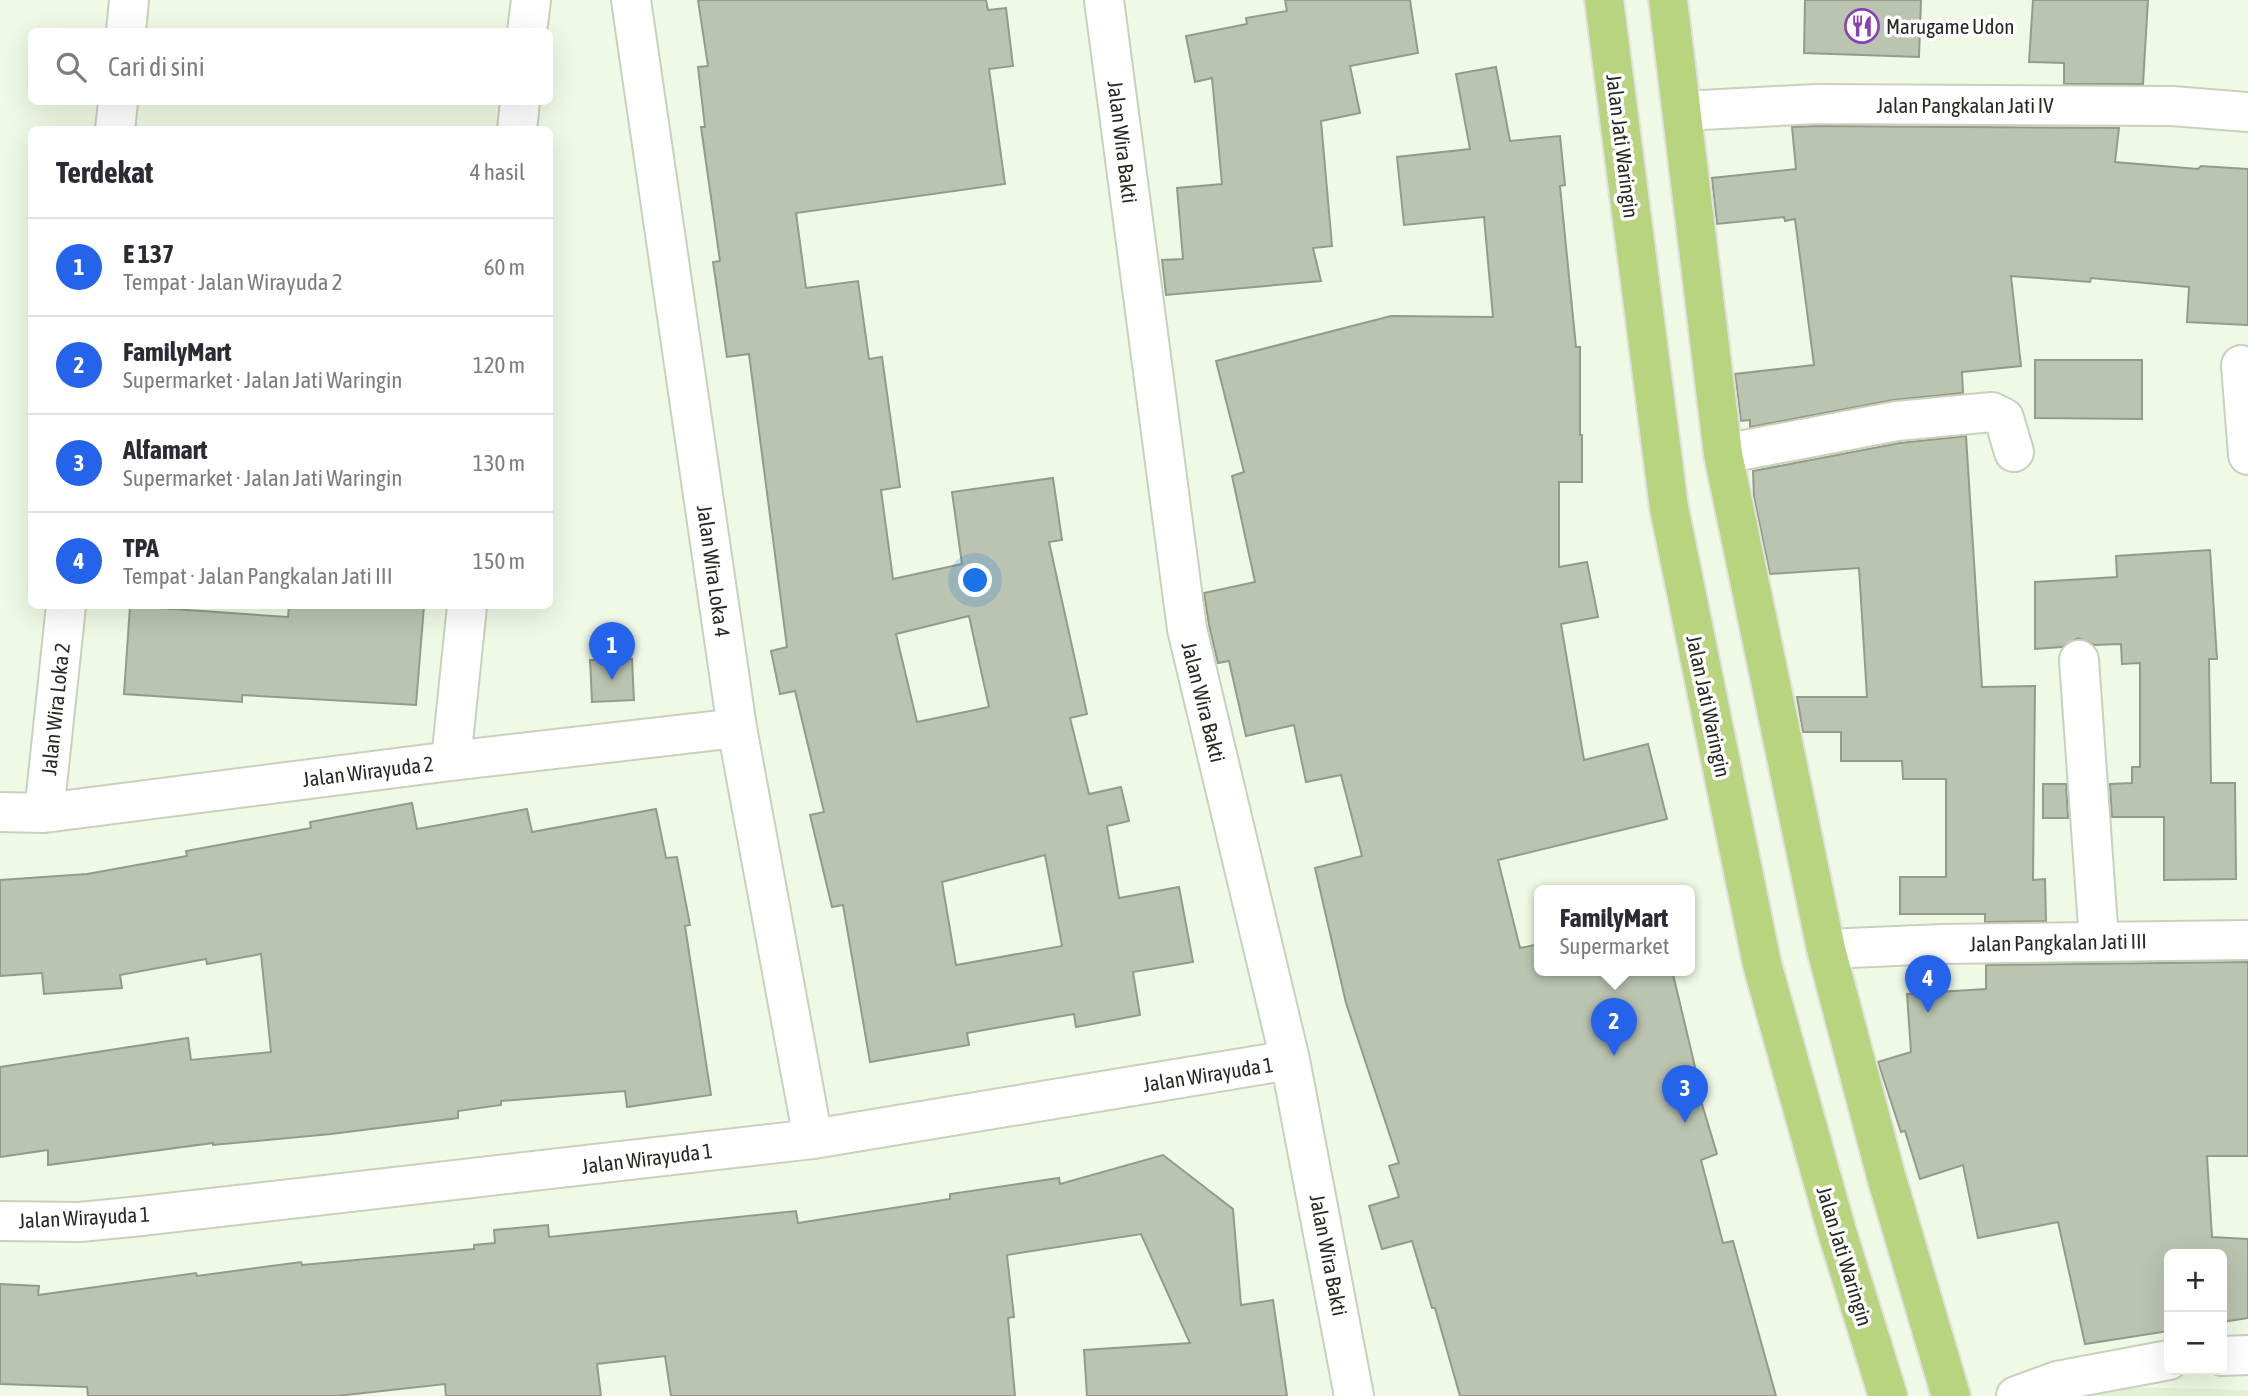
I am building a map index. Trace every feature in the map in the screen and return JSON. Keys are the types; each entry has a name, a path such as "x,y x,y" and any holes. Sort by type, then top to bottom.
{"main road":[{"name":"Jalan Jati Waringin","path":"1604,0 1671,522 1762,964 1837,1232 1888,1396"},
{"path":"1668,0 1723,454 1826,949 1885,1176 1951,1396"}],"street":[{"path":"126,28 129,0"},
{"path":"528,28 531,0"},
{"name":"Jalan Wira Loka 4","path":"631,0 737,728 813,1139"},
{"name":"Jalan Wira Bakti","path":"1104,0 1187,629 1290,1060 1354,1396"},
{"name":"Jalan Pangkalan Jati IV","path":"1683,111 1816,104 2172,106 2248,112"},
{"path":"116,126 118,105"},
{"path":"517,126 520,105"},
{"path":"2241,365 2248,455"},
{"path":"1723,454 1897,421 1992,412 2004,418 2014,452"},
{"name":"Jalan Wira Loka 2","path":"44,813 65,609"},
{"path":"451,761 467,609"},
{"path":"2079,660 2098,941"},
{"name":"Jalan Wirayuda 2","path":"0,812 44,813 737,728"},
{"name":"Jalan Pangkalan Jati III","path":"1826,949 2098,941 2248,940"},
{"name":"Jalan Wirayuda 1","path":"0,1221 80,1222 141,1216 813,1139 1290,1060"},
{"path":"2227,1356 2248,1354"},
{"path":"2016,1396 2057,1381 2164,1361"}],"shaded area":[{"path":"2122,1387 2248,1390 2248,1396 2097,1396"}],"building":[{"path":"698,0 986,0 988,10 1006,8 1013,66 989,69 1005,184 796,213 806,288 858,281 869,359 882,357 900,487 881,490 893,579 962,564 952,492 1053,478 1062,540 1049,542 1087,714 1070,718 1089,794 1121,787 1129,821 1107,826 1119,898 1179,887 1193,962 1133,972 1140,1015 1076,1027 1074,1014 967,1033 969,1045 870,1062 843,905 832,907 810,815 824,812 795,691 780,694 771,651 787,647 749,354 727,357 713,262 720,261 701,127 705,127 698,67 708,66","holes":["969,616 989,707 917,722 896,634","1045,855 1062,946 956,965 942,882"]},
{"path":"1285,0 1410,0 1418,53 1350,66 1360,113 1321,121 1332,246 1313,248 1321,281 1166,295 1162,260 1183,259 1177,188 1222,184 1212,78 1195,82 1186,36 1247,24 1246,18 1287,11"},
{"name":"Marugame Udon","path":"1805,0 1921,0 1919,57 1804,53"},
{"path":"2033,0 2148,0 2143,84 2064,84 2064,63 2029,62"},
{"path":"1496,67 1510,141 1560,136 1565,185 1560,186 1576,347 1580,347 1582,482 1559,482 1559,567 1587,562 1598,617 1561,624 1584,760 1648,744 1667,819 1498,860 1520,948 1534,945 1534,976 1673,976 1696,1071 1692,1071 1717,1154 1701,1160 1723,1243 1733,1241 1776,1396 1460,1396 1435,1308 1432,1308 1412,1241 1382,1249 1369,1206 1399,1197 1389,1166 1399,1163 1346,1003 1315,868 1362,856 1341,775 1306,782 1294,725 1246,736 1229,661 1218,663 1204,593 1255,582 1232,476 1244,472 1216,361 1391,316 1493,317 1484,217 1404,225 1397,157 1470,149 1456,74"},
{"path":"1792,127 2119,128 2115,162 2198,169 2201,166 2248,169 2248,325 2187,322 2189,287 2091,278 2090,282 2011,276 2021,366 1962,372 1963,393 1893,400 1750,427 1750,420 1741,421 1735,374 1814,365 1795,219 1785,221 1784,217 1717,224 1712,178 1796,169"},
{"path":"2035,360 2142,360 2142,419 2035,418"},
{"path":"1966,436 1982,687 2035,686 2033,880 2045,879 2046,921 1985,922 1985,914 1900,914 1900,877 1946,877 1946,779 1903,779 1902,761 1841,761 1841,732 1803,732 1797,697 1867,697 1859,568 1770,574 1754,497 1753,471 1900,443"},
{"path":"2210,550 2217,659 2209,659 2211,783 2235,783 2236,879 2164,880 2164,817 2112,817 2110,784 2132,783 2132,767 2140,767 2140,663 2122,664 2121,644 2094,645 2078,638 2062,647 2035,649 2035,582 2117,577 2116,556"},
{"path":"130,609 173,609 288,617 289,609 424,609 416,705 242,695 242,702 124,694"},
{"path":"632,659 634,700 592,702 590,660"},
{"path":"2043,784 2066,784 2068,818 2043,818"},
{"path":"412,803 417,829 527,809 532,832 656,809 666,858 677,857 690,925 685,926 711,1095 627,1107 625,1091 501,1101 501,1105 458,1111 458,1118 331,1134 213,1143 48,1165 48,1150 0,1157 0,1067 188,1038 191,1060 271,1052 261,954 207,964 206,959 120,975 122,988 44,994 42,973 0,976 0,880 87,874 187,856 186,851 311,828 310,822"},
{"path":"2248,962 2248,1156 2207,1156 2212,1237 2248,1239 2248,1318 2227,1321 2227,1249 2164,1249 2164,1332 2085,1344 2058,1222 1978,1238 1963,1165 1920,1179 1878,1062 1911,1052 1907,994 1986,989 1986,965"},
{"path":"1163,1155 1233,1209 1241,1305 1273,1300 1287,1396 1087,1396 1084,1350 1190,1343 1141,1234 1007,1255 1014,1317 1008,1318 1015,1396 671,1396 665,1356 597,1364 601,1396 446,1396 445,1384 337,1396 88,1396 87,1387 0,1384 0,1284 39,1286 38,1295 196,1273 197,1276 301,1262 302,1265 474,1249 474,1245 495,1243 494,1230 548,1225 549,1237 796,1211 798,1223 950,1199 950,1194 1059,1178 1060,1184"}],"place":[{"name":"Marugame Udon","path":"1862,26"},
{"name":"E 137","path":"612,680"},
{"name":"TPA","path":"1928,1013"},
{"name":"FamilyMart","path":"1614,1056"},
{"name":"Alfamart","path":"1685,1123"}]}
